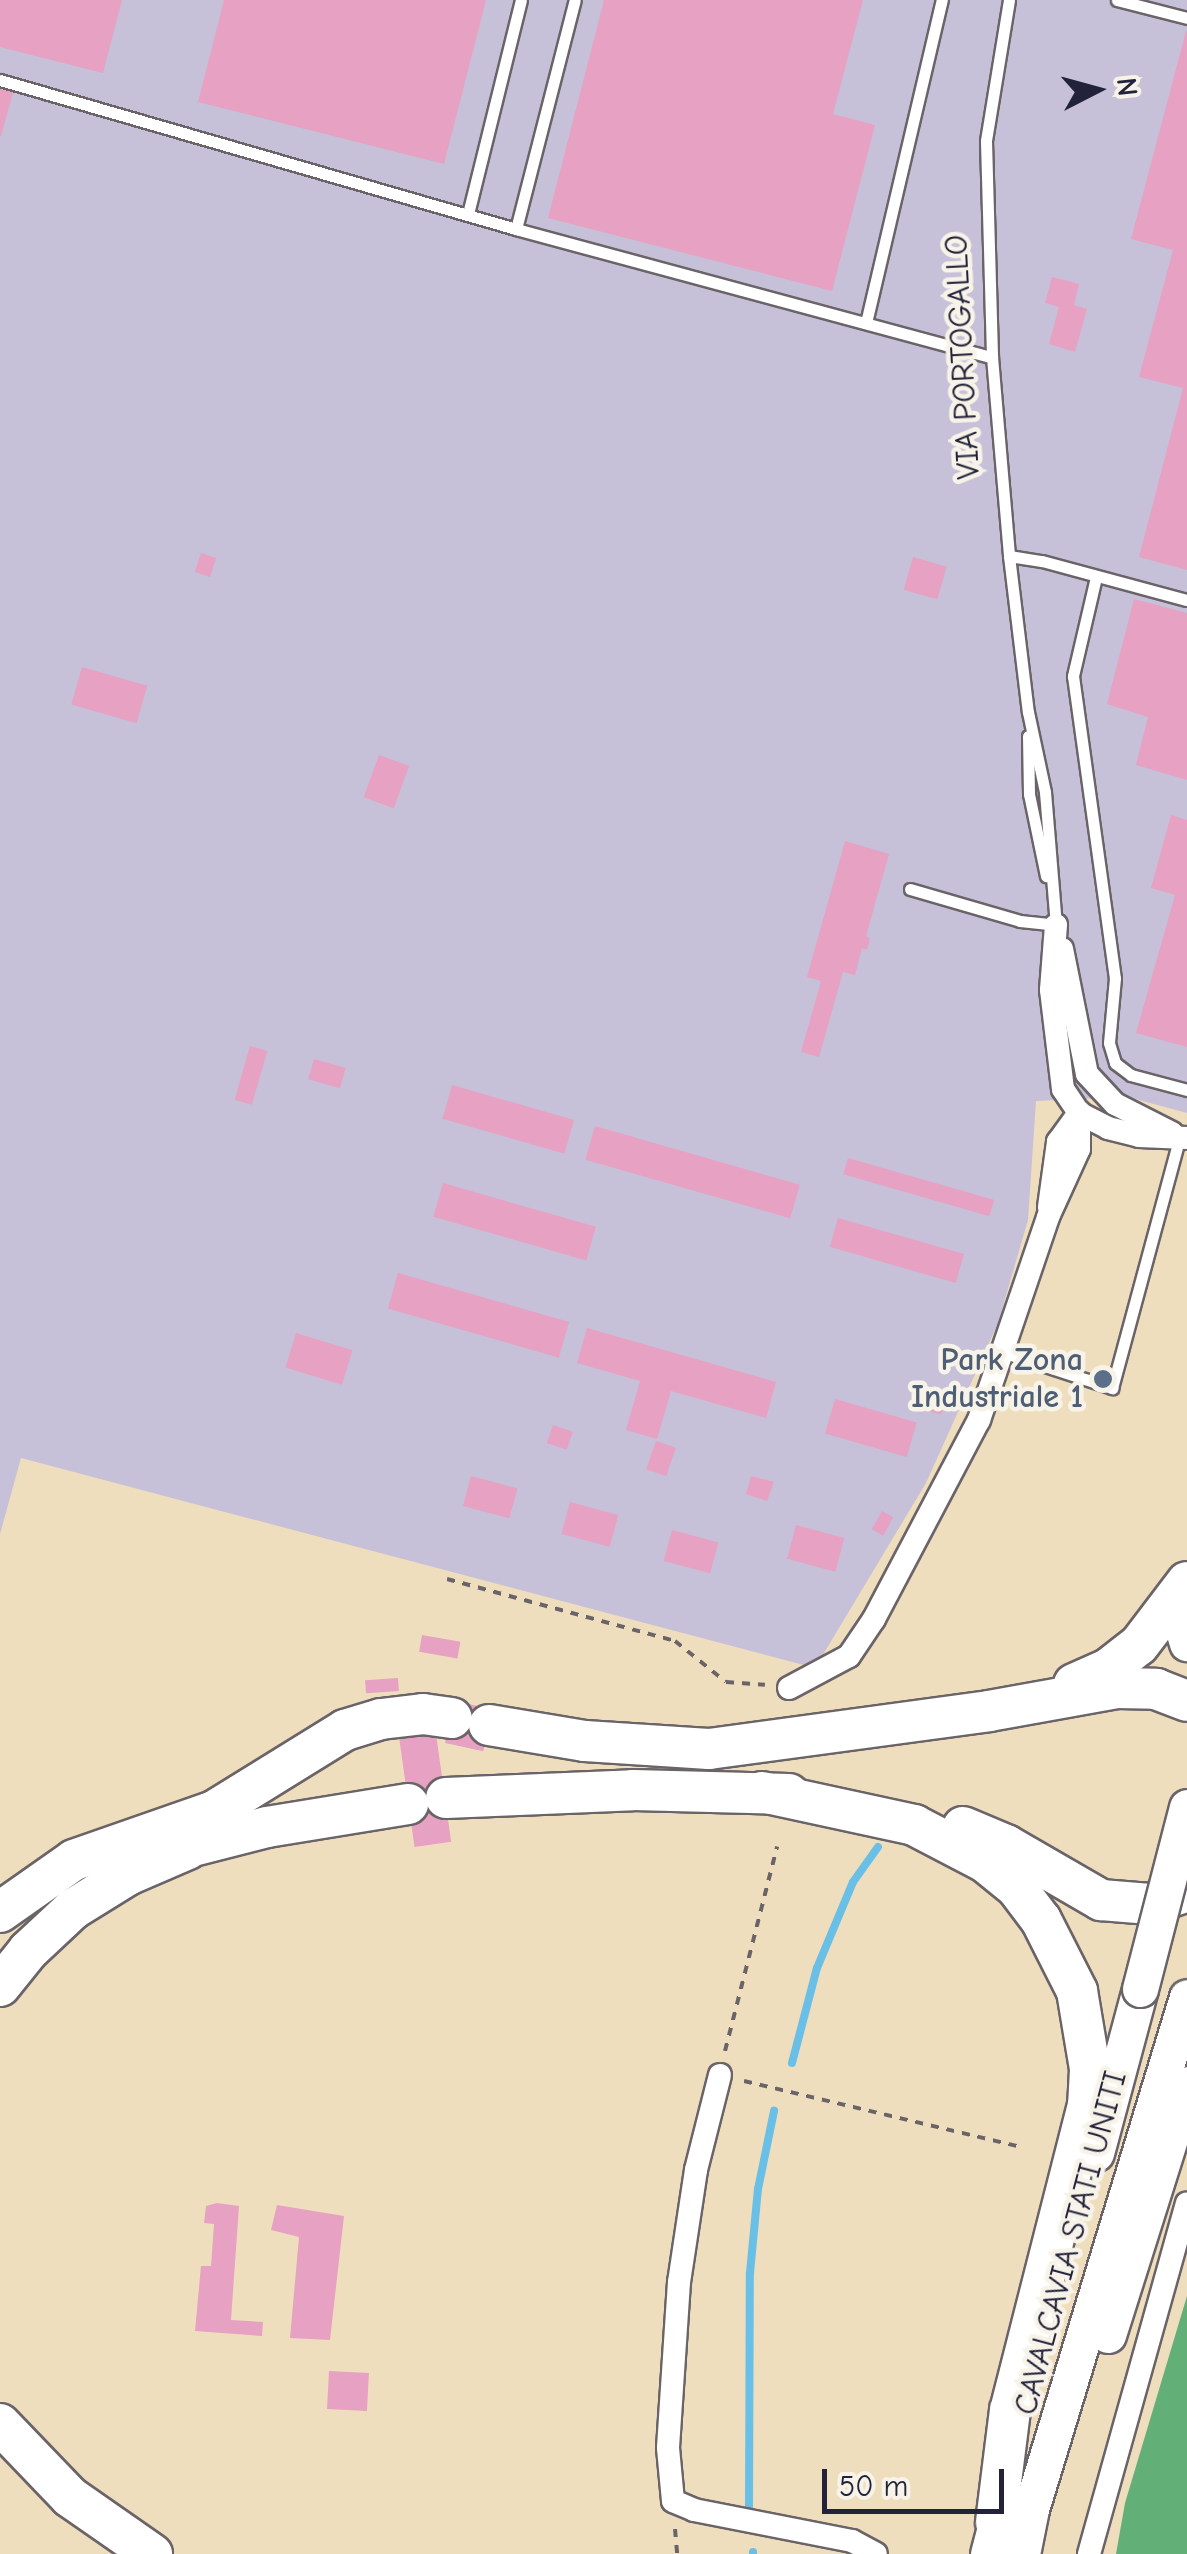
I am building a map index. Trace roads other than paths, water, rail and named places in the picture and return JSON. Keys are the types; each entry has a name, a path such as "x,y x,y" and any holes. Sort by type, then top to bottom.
{"highway":[{"path":"989,1711 1108,1669 1162,1620 1187,1582"},
{"path":"0,1912 74,1860 214,1811 345,1730 395,1717 470,1721 584,1741 709,1749 1136,1687 1187,1702"},
{"path":"41,1883 267,1827 427,1801 633,1790 762,1792 863,1800 925,1814 1006,1844 1087,1895 1116,1904 1150,1904 1187,1891"},
{"path":"762,1792 914,1825 985,1862 1016,1886 1041,1920 1077,1990 1090,2069 1088,2105 1010,2410 992,2538"},
{"path":"0,1877 48,1855 214,1811"},
{"path":"0,1986 28,1951 73,1909 128,1875 188,1849"},
{"path":"0,2424 70,2497 152,2554"}],"main road":[{"path":"1187,1599 1182,1612 1187,1643"},
{"name":"CAVALCAVIA STATI UNITI","path":"992,2538 1187,1808"},
{"path":"1022,2554 1031,2509 1187,1997"},
{"name":"CAVALCAVIA STATI UNITI","path":"1033,2554 1140,2240 1187,2084"}],"street":[{"name":"VIA PORTOGALLO","path":"1056,925 1079,1047 1087,1074 1099,1092"},
{"name":"VIA PORTOGALLO","path":"1056,925 1051,990 1056,1061 1063,1090 1079,1113"},
{"path":"790,1688 849,1656 874,1618 979,1420 1048,1217 1069,1180 1079,1149 1079,1113 1099,1092 1183,1137"},
{"path":"1079,1113 1108,1128 1139,1136 1183,1137"},
{"path":"720,2075 696,2170 679,2282 668,2448 673,2501 694,2510 852,2541 876,2554"},
{"path":"1089,2554 1187,2203"}],"lane":[{"path":"468,214 521,0"},
{"path":"516,228 574,0"},
{"path":"866,322 942,0"},
{"name":"VIA PORTOGALLO","path":"1009,0 986,141 992,357 1008,556 1028,712 1045,792 1056,925"},
{"path":"1118,0 1187,18"},
{"path":"0,80 516,228 992,357"},
{"path":"1008,556 1187,600"},
{"path":"1096,577 1073,676 1115,978 1109,1043 1114,1063 1131,1075 1187,1090"},
{"path":"910,889 1020,921 1056,925"},
{"path":"1004,1354 1112,1388 1183,1137"}],"waterway":[{"path":"792,2063 817,1968 853,1882 878,1847"},
{"path":"749,2511 750,2273 758,2189 774,2111"}],"place":[{"name":"Park Zona Industriale 1","path":"1103,1379"}]}
